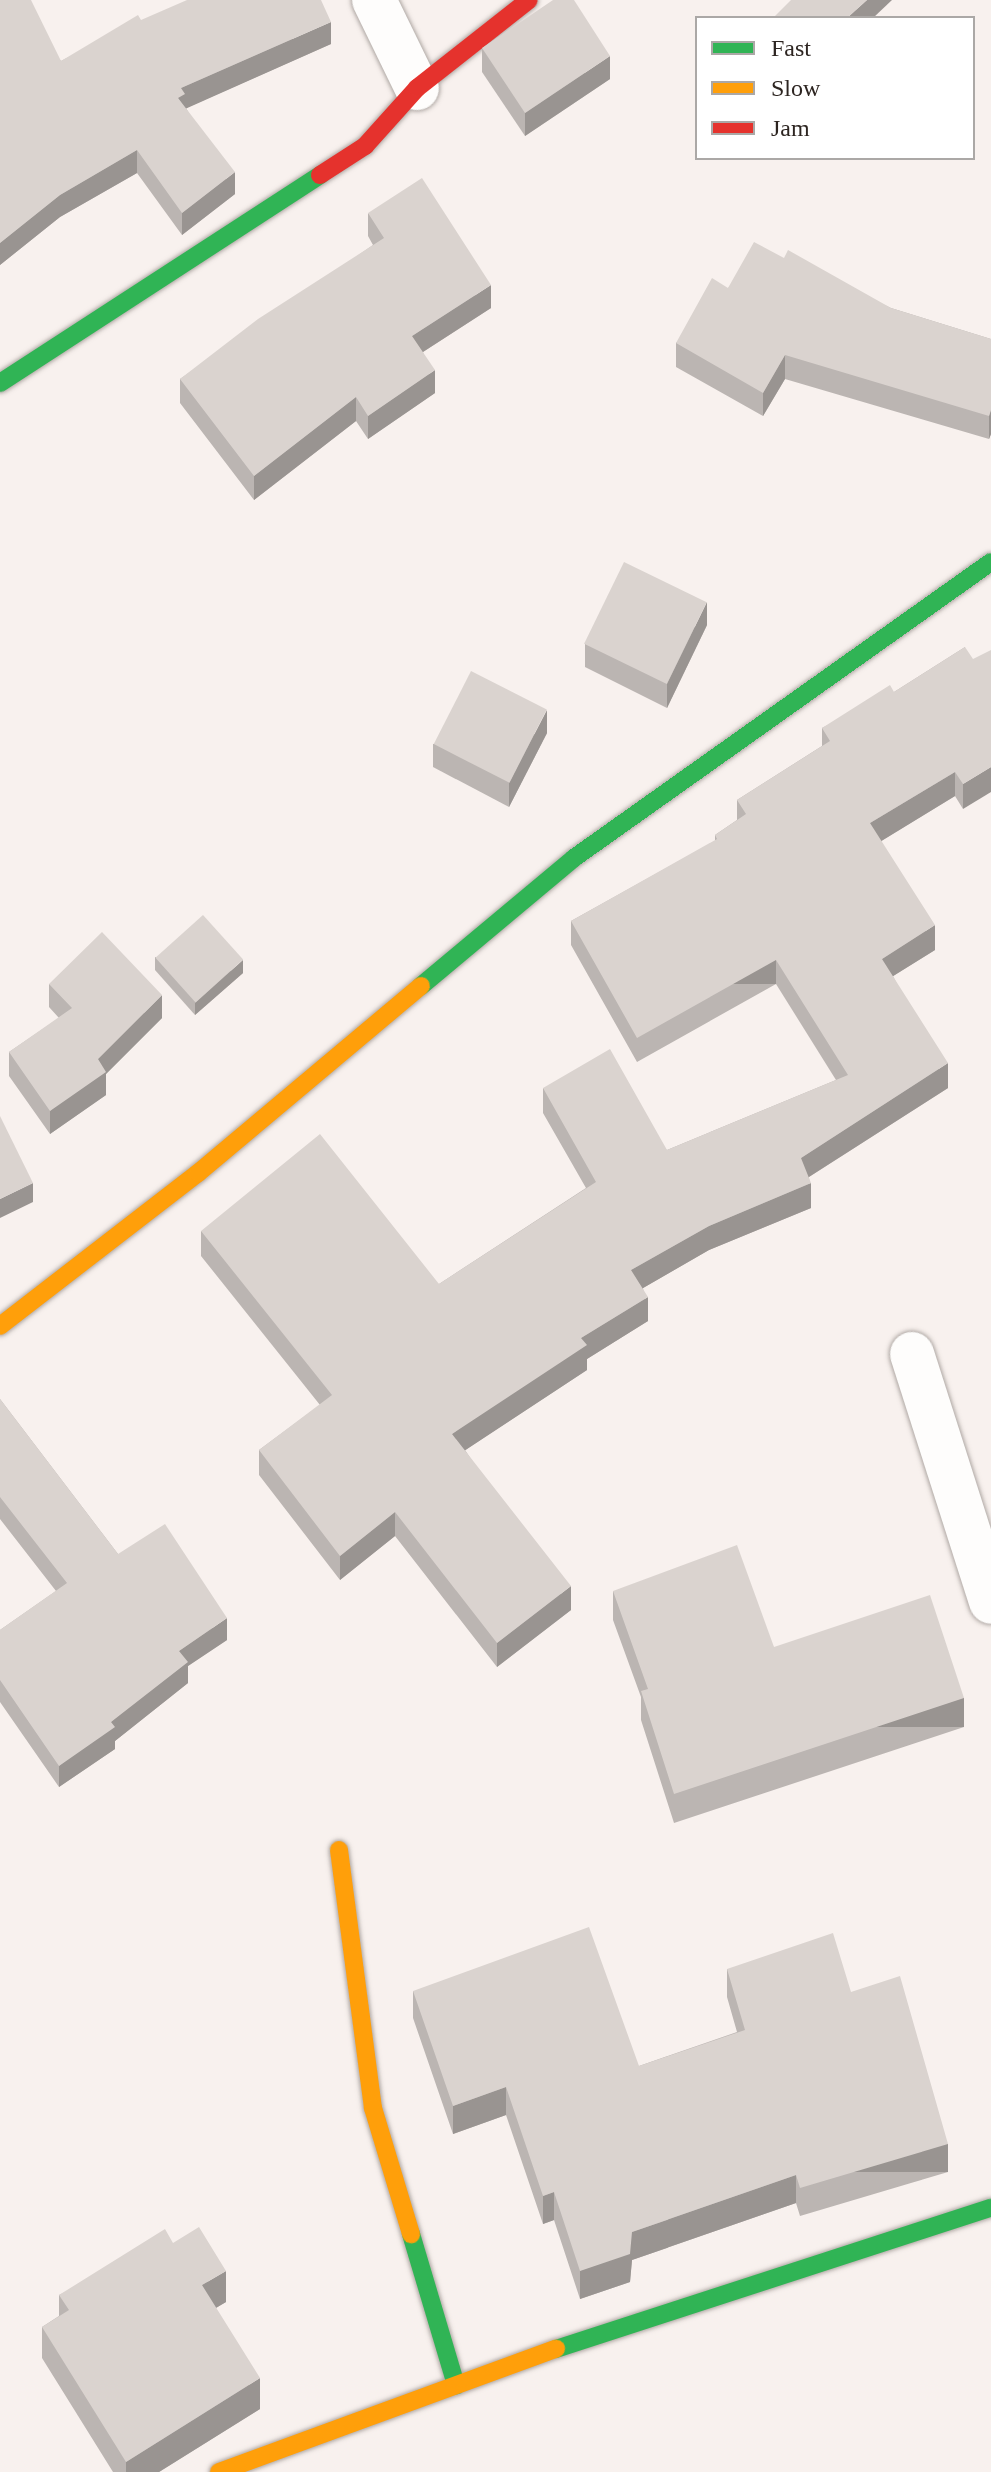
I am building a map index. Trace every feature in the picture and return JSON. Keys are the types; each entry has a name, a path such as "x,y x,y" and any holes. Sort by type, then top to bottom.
{"street":[{"path":"374,0 417,88"},
{"path":"0,383 365,146 417,88 529,0"},
{"path":"0,1326 198,1173 574,858 991,562"},
{"path":"912,1354 991,1602"},
{"path":"339,1850 373,2108 456,2385"},
{"path":"219,2472 456,2385 991,2208"}],"building":[{"path":"0,0 31,0 61,61 138,15 141,20 187,0 321,0 331,22 181,88 185,94 178,98 235,172 182,213 137,150 60,195 0,243"},
{"path":"553,0 574,0 610,56 525,113 482,48"},
{"path":"791,0 867,0 849,16 775,16"},
{"path":"422,178 491,285 412,336 435,370 368,416 356,397 254,476 180,379 258,319 384,238 368,213"},
{"path":"754,242 784,258 788,250 891,308 991,339 989,416 785,355 763,393 676,343 712,278 728,288"},
{"path":"624,562 707,602 667,684 584,644"},
{"path":"965,647 973,659 991,650 991,767 963,784 955,772 870,823 935,925 882,959 948,1063 801,1158 811,1183 709,1226 631,1270 648,1297 581,1338 587,1345 452,1434 571,1586 497,1643 395,1512 340,1556 259,1450 332,1395 201,1231 320,1134 439,1284 596,1182 543,1088 610,1049 667,1150 848,1075 776,960 637,1038 571,921 717,839 715,835 746,814 737,800 830,741 822,728 890,685 894,692"},
{"path":"471,671 547,710 510,783 434,744"},
{"path":"203,915 243,960 196,1002 155,958"},
{"path":"102,932 162,995 98,1059 106,1072 50,1111 9,1052 72,1008 49,984"},
{"path":"0,1116 33,1183 0,1199"},
{"path":"0,1399 118,1554 165,1524 227,1618 179,1651 188,1662 111,1722 115,1727 59,1766 0,1680 0,1630 67,1583 0,1497"},
{"path":"737,1545 774,1647 930,1595 964,1698 674,1794 641,1691 648,1689 613,1591"},
{"path":"589,1927 639,2066 745,2030 727,1969 833,1933 851,1992 900,1976 948,2144 800,2188 796,2175 632,2232 630,2254 580,2271 554,2192 543,2196 506,2087 453,2106 413,1991"},
{"path":"199,2227 226,2271 202,2285 260,2378 126,2462 42,2327 69,2310 59,2295 165,2229 173,2243"}],"traffic: fast":[{"path":"0,383 320,175"},
{"path":"421,986 574,858 991,562"},
{"path":"556,2349 991,2208"},
{"path":"411,2234 456,2385"}],"traffic: slow":[{"path":"0,1326 198,1173 421,986"},
{"path":"339,1850 373,2108 411,2234"},
{"path":"219,2472 556,2349"}],"traffic: jam":[{"path":"320,175 365,146 417,88 529,0"}]}
